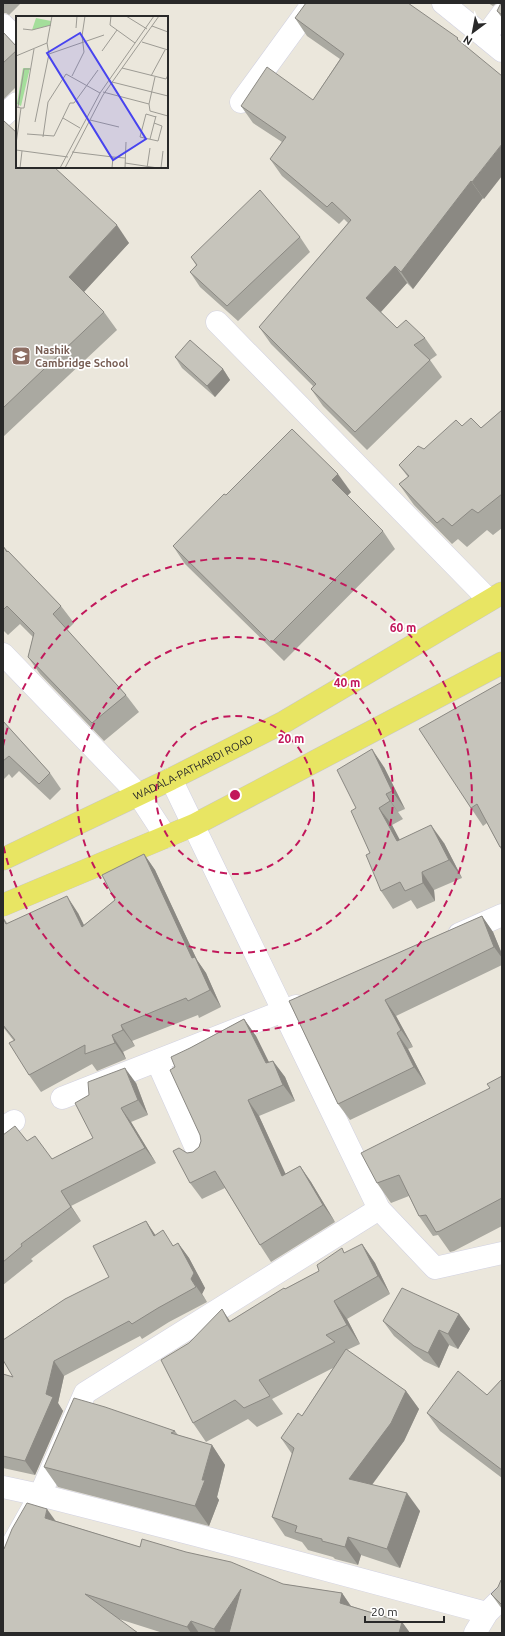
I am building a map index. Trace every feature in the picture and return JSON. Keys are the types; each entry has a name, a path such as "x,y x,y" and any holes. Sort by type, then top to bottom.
{"main road":[{"name":"WADALA-PATHARDI ROAD","path":"3,860 172,779 284,722 496,596"},
{"path":"3,905 194,825 502,663"}],"street":[{"path":"241,102 313,3"},
{"path":"443,3 502,51"},
{"path":"485,37 502,14"},
{"path":"3,25 16,38"},
{"path":"3,116 16,104"},
{"path":"217,322 496,596"},
{"path":"3,654 138,794 166,837"},
{"path":"172,779 379,1209 435,1268 502,1253"},
{"path":"444,941 502,915"},
{"path":"62,1098 284,1012 313,999"},
{"path":"157,1061 200,1156"},
{"path":"3,1561 40,1495 85,1393 379,1209"},
{"path":"3,1487 495,1605 474,1633"}],"building":[{"path":"306,3 408,3 458,38 457,39 502,76 502,144 472,182 471,181 401,272 395,266 366,298 397,328 406,320 425,338 414,345 430,360 355,432 311,389 316,384 259,327 351,220 332,202 327,207 270,159 286,137 241,106 267,67 313,100 344,54 295,18"},
{"path":"502,3 502,15 497,11"},
{"path":"3,32 16,46 16,51 3,63"},
{"path":"4,121 16,132 16,168 55,168 117,225 69,277 104,312 3,408"},
{"path":"260,190 300,237 227,306 190,272 197,265 191,257"},
{"path":"190,340 223,369 207,386 175,357"},
{"path":"502,410 502,494 478,513 472,509 452,526 443,518 437,523 399,484 409,476 399,465 418,446 424,449 456,420 462,426 471,418 481,428"},
{"path":"292,429 338,474 332,480 383,531 271,643 173,546 224,494 226,495"},
{"path":"3,546 7,552 8,551 61,606 53,614 126,695 92,723 28,657 34,633 7,606 3,610"},
{"path":"502,682 502,847 500,847 477,804 471,808 419,729"},
{"path":"3,721 50,773 39,784 9,756 3,761"},
{"path":"372,749 392,791 386,794 390,801 379,808 397,841 431,825 449,860 422,872 423,883 405,891 400,882 381,891 366,855 370,853 351,811 356,808 337,770"},
{"path":"144,854 192,958 195,957 210,990 188,1001 186,998 121,1025 123,1030 112,1035 115,1043 85,1054 85,1045 29,1075 9,1043 15,1040 3,1025 3,918 6,924 67,896 82,927 115,900 102,875"},
{"path":"482,916 494,947 385,1000 401,1030 397,1033 414,1067 338,1104 289,1001"},
{"path":"244,1019 266,1063 273,1061 283,1085 248,1100 282,1176 300,1166 323,1205 260,1245 215,1171 190,1183 173,1151 179,1148 187,1153 193,1152 199,1147 201,1141 200,1135 170,1070 175,1067 171,1057"},
{"path":"125,1068 138,1100 121,1108 145,1148 61,1191 71,1207 21,1244 22,1246 3,1262 3,1135 15,1126 27,1141 35,1136 52,1159 93,1138 75,1103 89,1095 88,1082"},
{"path":"502,1076 502,1198 436,1232 426,1215 419,1216 399,1175 377,1183 361,1153 490,1088 487,1084"},
{"path":"146,1221 154,1236 163,1230 173,1246 178,1243 194,1273 191,1279 196,1287 132,1324 129,1321 54,1361 46,1394 53,1397 25,1461 3,1456 3,1374 13,1377 3,1360 3,1340 65,1299 109,1277 93,1246"},
{"path":"362,1244 378,1276 334,1301 347,1325 326,1335 335,1342 259,1380 270,1396 244,1408 235,1400 193,1423 161,1360 189,1343 222,1309 229,1322 284,1288 285,1289 319,1271 317,1265 342,1248 344,1253"},
{"path":"402,1288 459,1314 448,1334 439,1330 428,1353 414,1346 383,1321"},
{"path":"346,1349 406,1391 391,1423 349,1479 407,1493 387,1549 348,1537 345,1547 322,1541 322,1539 295,1532 297,1526 272,1517 294,1448 281,1438 298,1413 302,1416"},
{"path":"458,1371 487,1395 502,1379 502,1470 427,1413"},
{"path":"74,1398 175,1431 171,1433 212,1445 202,1480 205,1480 195,1506 44,1467"},
{"path":"27,1503 47,1509 45,1518 140,1547 142,1539 186,1552 231,1562 283,1584 342,1593 340,1603 402,1622 399,1633 229,1633 241,1589 214,1629 191,1621 187,1627 85,1594 138,1633 3,1633 3,1549 12,1529"},
{"path":"502,1579 502,1605 491,1594 498,1587"}],"place":[{"name":"Nashik Cambridge School","path":"21,356"}]}
